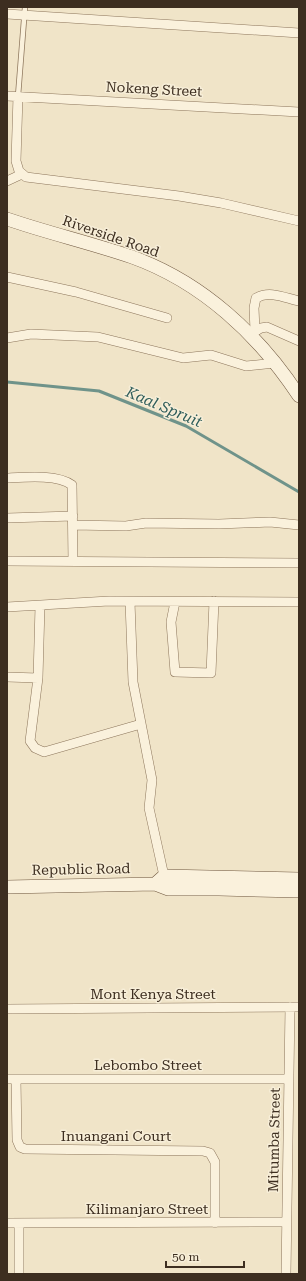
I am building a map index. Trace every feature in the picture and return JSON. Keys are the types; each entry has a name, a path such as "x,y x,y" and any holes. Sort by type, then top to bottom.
{"street":[{"path":"7,14 25,11 299,33"},
{"name":"Nokeng Street","path":"7,96 299,112"},
{"path":"18,96 16,161 22,174 30,178 179,196 299,221"},
{"path":"7,181 22,174"},
{"name":"Riverside Road","path":"7,219 125,255 155,267 210,300 253,332 299,396"},
{"path":"7,277 76,292 167,318"},
{"path":"299,301 270,294 262,294 256,298 253,332 267,327 299,341"},
{"path":"7,338 31,334 91,336 183,358 193,358 205,354 246,366 275,363"},
{"path":"7,478 54,478 68,482 72,485 73,561"},
{"path":"7,518 73,520 126,526 146,523 218,524 270,522 299,525"},
{"path":"7,561 299,563"},
{"path":"7,607 40,606 65,603 214,601 299,602"},
{"path":"175,602 171,622 175,672 211,673 214,601"},
{"path":"130,602 131,667 152,780 149,808 160,880"},
{"path":"40,606 38,678 30,741 35,748 44,752 141,724"},
{"path":"7,677 38,678"},
{"name":"Republic Road","path":"7,887 160,880 299,879"},
{"name":"Republic Road","path":"160,880 168,890 219,889 299,891"},
{"name":"Mont Kenya Street","path":"7,1009 294,1007"},
{"name":"Mitumba Street","path":"286,1274 289,1079 294,1007"},
{"name":"Lebombo Street","path":"12,1079 289,1079"},
{"name":"Inuangani Court","path":"12,1079 17,1140 20,1147 25,1149 203,1151 210,1153 215,1162 215,1223"},
{"name":"Kilimanjaro Street","path":"7,1223 286,1222"},
{"path":"19,1223 19,1274"}],"lane":[{"path":"18,96 25,11"}],"waterway":[{"name":"Kaal Spruit","path":"7,382 99,391 186,426 299,492"}]}
